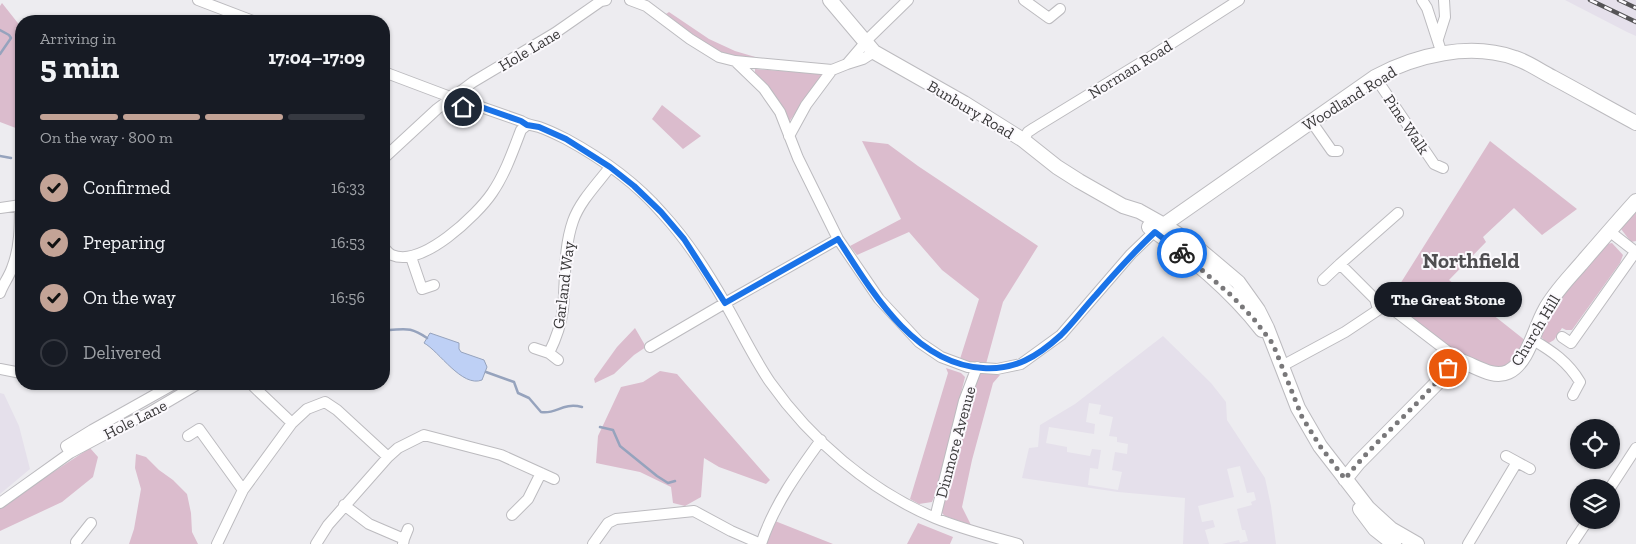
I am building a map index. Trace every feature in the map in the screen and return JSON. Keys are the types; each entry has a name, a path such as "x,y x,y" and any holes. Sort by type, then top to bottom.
{"street":[{"path":"198,0 237,15"},
{"name":"Hole Lane","path":"390,152 437,109 473,82 556,33 603,0"},
{"path":"630,0 646,6 690,39 720,57 735,61 832,70 847,64 870,47 908,0"},
{"name":"Bunbury Road","path":"830,0 870,47 1023,140 1057,167 1123,206 1139,211 1159,228 1194,245 1238,282 1258,310 1307,426 1345,479 1363,515 1380,534 1396,542 1417,544"},
{"path":"1024,0 1048,18 1060,9"},
{"name":"Norman Road","path":"1023,140 1028,132 1034,128 1239,0"},
{"path":"1422,0 1427,8 1442,54"},
{"path":"1438,39 1445,17 1444,0"},
{"name":"Woodland Road","path":"1159,228 1375,77 1394,67 1442,54 1477,50 1516,58 1636,123"},
{"path":"735,61 764,88 780,112 816,196 838,239 879,299 920,342 941,357 968,367 998,368 1021,364 1037,354 1060,335 1131,254 1159,228"},
{"path":"789,136 806,105 832,70"},
{"path":"390,74 452,98"},
{"name":"Pine Walk","path":"1375,77 1434,164 1443,168"},
{"path":"463,107 481,107 521,121 527,125 539,127 566,139 610,167 661,212 684,239 725,303 770,382 821,440 875,486 905,504 969,531 1018,544"},
{"path":"1311,121 1333,152"},
{"path":"390,253 394,256 411,257 427,250 479,211 501,179 521,130 527,125"},
{"name":"Garland Way","path":"549,353 557,336 563,310 565,257 574,219 610,167"},
{"name":"Church Hill","path":"1456,361 1467,363 1494,374 1503,374 1516,367 1533,340 1538,322 1558,291 1636,201"},
{"path":"0,208 15,206"},
{"path":"1323,280 1398,213"},
{"path":"1562,337 1571,343 1636,252 1609,231"},
{"path":"650,347 838,239"},
{"path":"411,257 422,289 434,286"},
{"path":"1,287 12,269 15,258"},
{"path":"1340,264 1375,299 1378,309"},
{"path":"1282,366 1344,332 1384,306 1391,308 1451,354 1456,361 1345,479"},
{"path":"1533,340 1550,350 1574,372 1580,382 1573,395"},
{"name":"Garland Way","path":"534,348 549,353 558,360"},
{"name":"Dinmore Avenue","path":"935,518 964,401 976,367"},
{"path":"0,370 15,372"},
{"name":"Hole Lane","path":"70,454 66,446 163,390"},
{"name":"Hole Lane","path":"0,502 70,454 147,414 188,390"},
{"path":"258,390 292,423"},
{"path":"217,544 243,490 292,423 307,409 325,402 337,410 388,458"},
{"path":"188,436 199,430 243,490"},
{"path":"316,544 344,505 388,458 398,448 424,434 465,444 501,456 554,479"},
{"path":"593,544 608,523 616,520 694,511 731,531 761,544 772,514 780,500 821,440"},
{"path":"1616,479 1636,448"},
{"path":"1506,456 1530,469"},
{"path":"1468,544 1517,462"},
{"path":"512,515 528,499 540,473"},
{"path":"344,505 369,524 405,537"},
{"path":"76,543 91,523"},
{"path":"1572,544 1582,529"}],"shaded area":[{"path":"1565,0 1636,0 1636,36 1627,32"},
{"path":"2,3 15,19 15,128 0,122 0,6"},
{"path":"669,12 709,39 735,51 762,59 732,58 702,42 666,14"},
{"path":"755,69 825,74 788,123 755,73"},
{"path":"662,105 701,136 683,149 652,119"},
{"path":"862,141 888,144 1038,246 1003,302 986,364 976,364 960,359 979,299 942,270 909,232 857,255 850,246 901,219"},
{"path":"1490,141 1577,209 1542,235 1514,208 1483,237 1486,242 1449,280 1526,341 1510,366 1502,370 1463,356 1443,345 1390,300"},
{"path":"1636,208 1636,241 1631,242 1621,229 1627,216"},
{"path":"1612,243 1623,255 1620,263 1572,330 1562,328 1554,340 1547,344 1539,334 1541,323 1602,245"},
{"path":"635,328 646,347 634,355 614,374 595,383 594,379 617,347"},
{"path":"1163,336 1211,383 1226,402 1227,420 1265,478 1276,544 1222,544 1239,540 1240,543 1248,541 1245,530 1242,530 1237,509 1252,505 1251,502 1256,500 1254,492 1247,493 1240,466 1227,469 1234,497 1198,506 1202,522 1213,520 1215,527 1205,530 1209,544 1183,544 1185,498 1118,492 1022,478 1029,448 1038,447 1040,425 1075,404","holes":["1089,403 1101,405 1099,414 1113,417 1109,436 1117,437 1117,442 1128,444 1127,454 1115,452 1112,470 1122,472 1118,490 1088,485 1090,468 1098,469 1101,450 1092,449 1090,456 1067,452 1067,447 1046,443 1049,427 1094,434 1095,424 1086,422"]},
{"path":"946,368 961,373 965,377 937,490 932,502 919,504 910,499 948,373"},
{"path":"660,371 677,374 770,480 766,484 719,467 704,458 701,497 685,506 673,503 671,487 640,472 596,463 598,436 621,387 643,382"},
{"path":"983,372 1000,375 993,383 972,460 962,507 971,525 945,516 942,513 951,460 977,374"},
{"path":"0,393 4,394 19,426 30,469 0,494"},
{"path":"90,448 98,457 93,477 62,502 0,531 0,508"},
{"path":"136,454 146,457 187,494 192,532 198,544 129,544 134,529 141,489 135,468"},
{"path":"775,521 833,544 765,544"},
{"path":"918,523 953,537 950,544 907,544"}],"water":[{"path":"430,333 459,343 461,352 484,360 487,367 482,380 474,381 467,379 451,368 424,343"}],"waterway":[{"path":"0,30 11,38 0,54"},
{"path":"0,156 11,158"},
{"path":"390,330 415,331 427,338"},
{"path":"486,372 514,382 518,393 529,398 541,412 551,412 569,406 582,407"},
{"path":"600,427 613,430 620,446 657,476 668,483 675,481"}],"railway":[{"path":"1590,0 1636,22"},
{"path":"1619,0 1636,8"}],"way so far":[{"path":"1182,253 1232,296 1253,318 1273,344 1302,417 1320,446 1345,479 1358,463 1436,384 1448,368"}],"place":[{"name":"The Great Stone","path":"1448,368"}],"district":[{"name":"Northfield","path":"1471,261"}],"route":[{"path":"463,107 481,107 521,121 527,125 539,127 566,139 610,167 634,186 661,212 684,239 725,303 838,239 879,299 903,327 941,357 968,367 998,368 1021,364 1037,354 1060,335 1131,254 1155,232 1182,253"}]}
